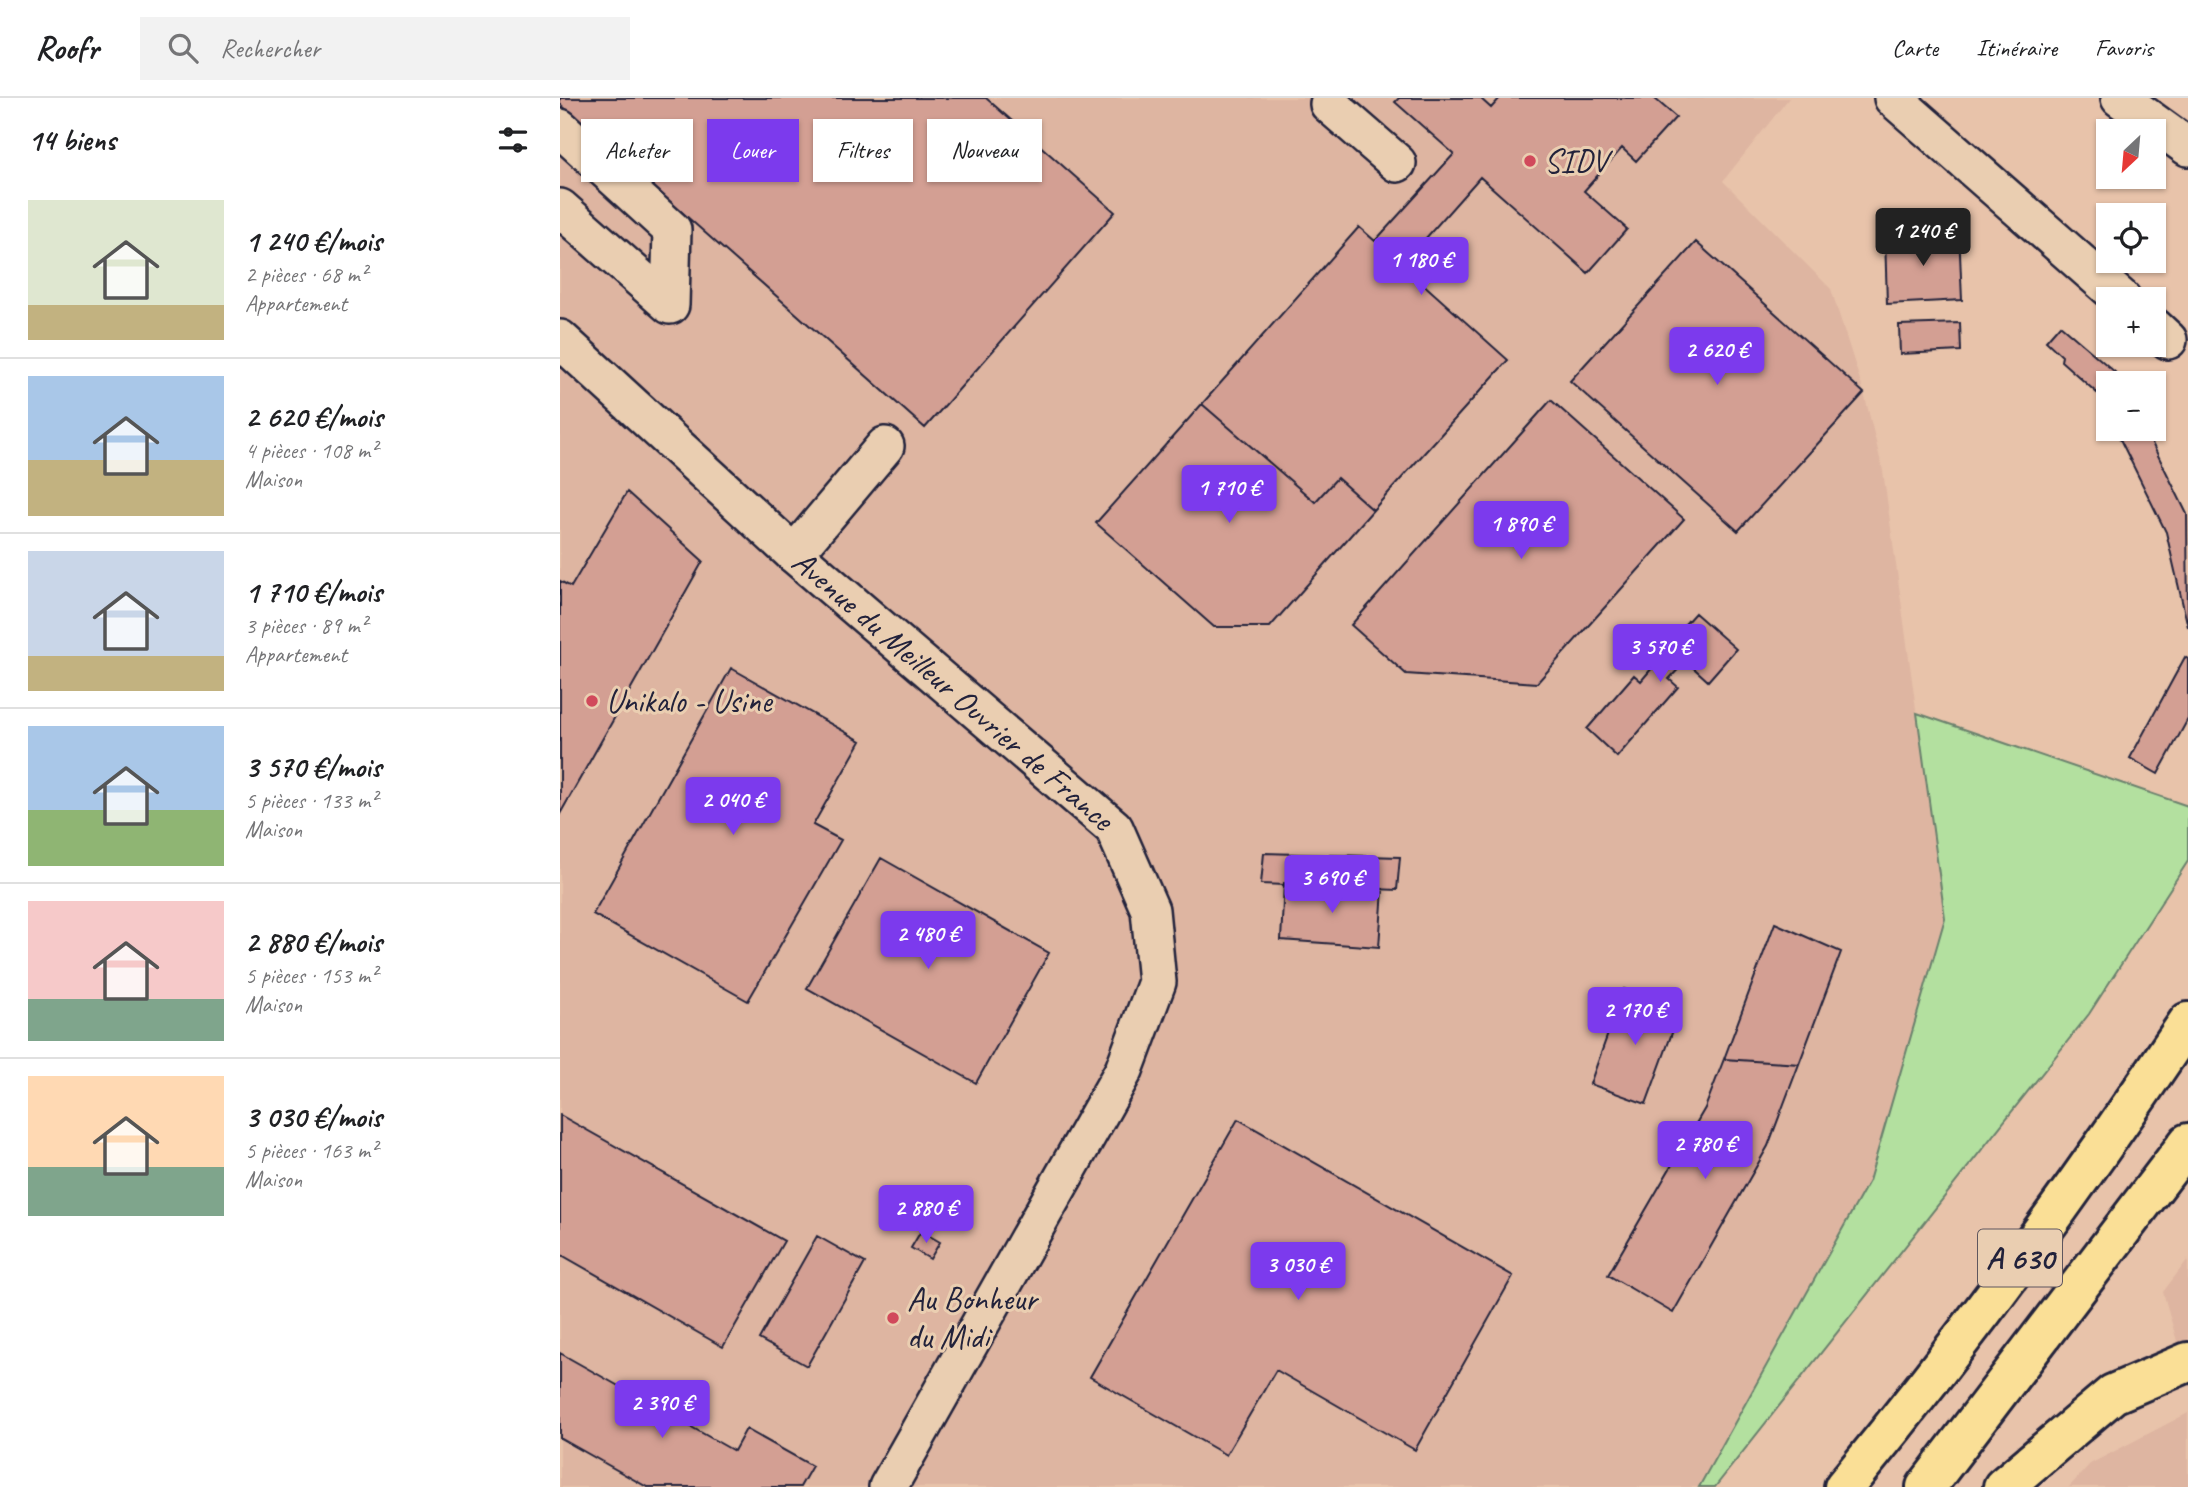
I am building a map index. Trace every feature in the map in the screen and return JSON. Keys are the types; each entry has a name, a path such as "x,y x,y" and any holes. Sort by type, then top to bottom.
{"highway":[{"name":"A 630","path":"1844,1487 1897,1423 2118,1126 2188,1022"},
{"name":"A 630","path":"1926,1487 2188,1143"},
{"path":"2003,1487 2113,1394 2188,1362"}],"street":[{"path":"1893,98 2108,287"},
{"path":"2120,98 2188,147"},
{"path":"1324,109 1397,163"},
{"path":"560,128 672,230 670,305 560,208"},
{"name":"Avenue du Meilleur Ouvrier de France","path":"565,353 794,554 1114,828 1150,909 1157,982 1124,1070 888,1487"},
{"path":"794,554 885,446"}],"shaded area":[{"path":"560,98 1789,98 1723,181 1831,289 1864,393 1883,471 1945,918 1869,1181 1699,1487 560,1487"},
{"path":"2188,1259 2188,1380 2163,1292"},
{"path":"2188,1413 2188,1487 2069,1487 2090,1464"}],"green space":[{"path":"1917,713 2188,806 2188,861 2089,1014 1715,1487 1699,1487 1869,1181 1945,918"}],"building":[{"path":"560,98 986,98 1010,119 927,119 927,182 1042,182 1042,147 1115,212 925,428 648,182 693,182 693,119 581,119 581,123 560,104"},
{"path":"1399,98 1480,98 1491,108 1500,98 1654,98 1676,117 1636,161 1622,148 1584,191 1627,229 1588,273 1480,177 1402,265 1508,360 1373,510 1337,478 1315,502 1202,404 1359,227 1375,241 1454,154 1395,102"},
{"path":"1959,231 1962,300 1887,304 1885,236"},
{"path":"1696,242 1864,393 1738,531 1570,381"},
{"path":"1960,323 1961,351 1900,354 1899,325"},
{"path":"2060,325 2114,371 2096,371 2096,392 2061,361 2062,356 2046,341"},
{"path":"1551,400 1684,519 1537,683 1406,674 1351,625"},
{"path":"1202,404 1315,502 1337,478 1373,510 1270,627 1214,627 1096,523"},
{"path":"2121,441 2151,441 2187,514 2188,627 2166,532"},
{"name":"Unikalo - Usine","path":"627,492 703,561 560,814 560,581 571,587"},
{"path":"1695,613 1736,649 1708,681 1686,661 1669,679 1678,687 1617,757 1587,729 1634,675 1641,681 1670,647 1667,644"},
{"path":"2185,657 2188,659 2188,719 2158,774 2130,758"},
{"path":"731,668 861,741 813,825 841,840 748,1001 593,914"},
{"path":"1264,853 1400,857 1397,890 1261,884"},
{"path":"881,858 1049,953 976,1083 807,988"},
{"path":"1284,883 1383,889 1379,947 1281,940"},
{"path":"1775,923 1841,952 1799,1064 1724,1059"},
{"path":"1624,989 1680,1011 1646,1104 1590,1084"},
{"path":"1724,1059 1799,1064 1768,1146 1673,1313 1608,1275 1705,1108"},
{"path":"560,1115 784,1241 723,1347 560,1254"},
{"path":"1238,1119 1513,1276 1415,1450 1276,1370 1226,1455 1090,1377"},
{"path":"921,1231 940,1242 930,1259 911,1248"},
{"path":"817,1236 865,1263 807,1366 759,1339"},
{"path":"560,1353 734,1451 746,1429 812,1466 800,1487 647,1487 560,1438"}],"place":[{"name":"SIDV","path":"1530,161"},
{"name":"Unikalo - Usine","path":"592,701"},
{"name":"Au Bonheur du Midi","path":"893,1318"}]}
